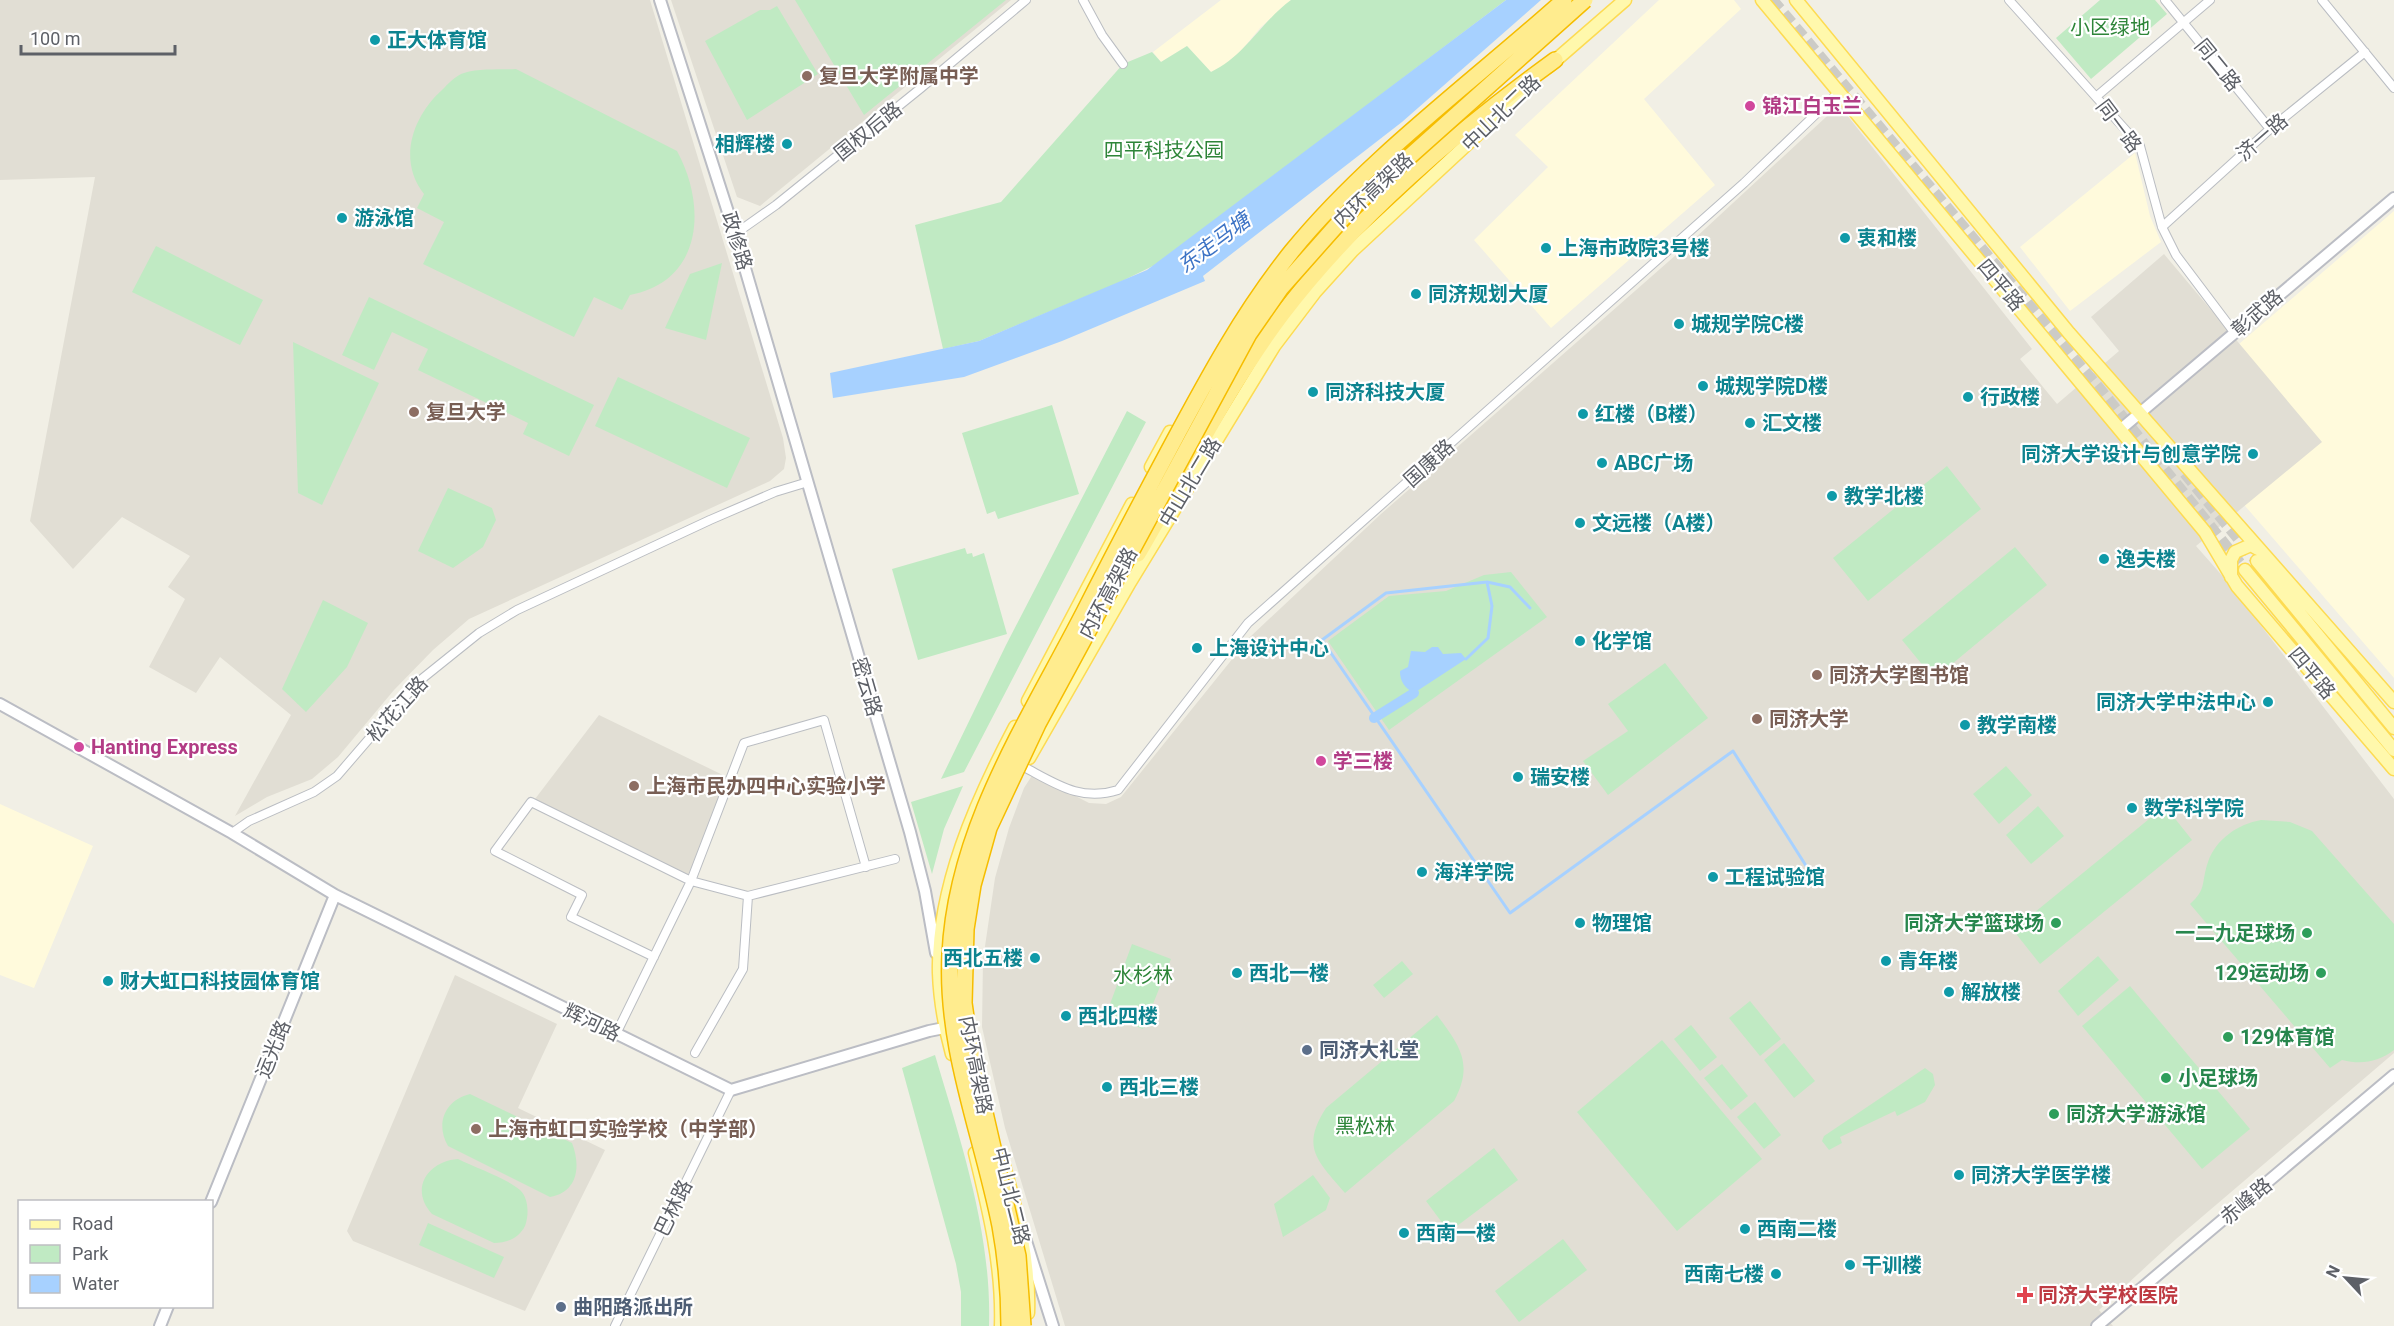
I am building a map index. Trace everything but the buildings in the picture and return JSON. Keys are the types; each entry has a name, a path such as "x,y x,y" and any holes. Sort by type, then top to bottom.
{"highway":[{"name":"内环高架路","path":"1009,1326 1008,1292 999,1223 958,1059 950,994 953,917 961,874 981,815 1103,573 1234,329 1292,251 1330,208 1564,0"},
{"name":"内环高架路","path":"1025,1326 1018,1256 971,1052 964,1003 966,929 973,885 989,828 1063,678 1244,343 1281,288 1317,244 1368,192 1585,0"},
{"path":"1063,678 1248,365 1284,313 1338,248 1423,167 1507,95 1555,60"}],"main road":[{"name":"中山北二路","path":"1001,1326 999,1279 993,1228 945,1027 939,972 948,900 973,815 1000,755 1162,448 1224,342 1282,269 1325,227 1585,0"},
{"name":"中山北二路","path":"1025,1326 1027,1261 1020,1224 982,1088 969,959 978,884 993,828 1024,767 1130,582 1274,346 1315,292 1353,250 1555,60 1625,0"},
{"name":"四平路","path":"1762,0 2121,429 2205,532 2230,577 2394,769"},
{"name":"四平路","path":"1796,0 2019,274 2141,413 2258,555 2394,702"},
{"path":"2230,577 2230,560 2235,552 2251,546 2394,728"},
{"path":"2245,570 2394,750"}],"street":[{"name":"政修路","path":"660,0 735,234 808,482"},
{"name":"国权后路","path":"735,234 760,217 894,110 1026,0"},
{"path":"1083,0 1102,35 1123,64"},
{"name":"同一路","path":"2009,0 2140,146 2162,227 2175,255 2234,333"},
{"name":"同二路","path":"2165,0 2270,129"},
{"path":"2097,96 2210,0"},
{"path":"2322,0 2394,88"},
{"name":"济一路","path":"2162,227 2270,129 2365,52"},
{"name":"国康路","path":"1024,767 1076,793 1102,795 1118,790 1248,623 1744,183 1840,91"},
{"name":"彰武路","path":"2121,429 2394,198"},
{"name":"松花江路","path":"232,833 249,821 314,792 337,776 418,682 479,633 517,610 710,520 775,492 808,482"},
{"name":"密云路","path":"808,482 925,891 939,972"},
{"path":"0,704 232,833"},
{"path":"616,1034 692,881 744,742 824,720 866,867"},
{"path":"654,957 571,918 582,895 495,851 531,802 692,881 748,896 895,859"},
{"name":"辉河路","path":"232,833 335,896 731,1090"},
{"path":"925,891 936,904 942,905 948,900"},
{"name":"运光路","path":"212,1200 335,896"},
{"path":"695,1053 743,969 748,896"},
{"path":"731,1090 945,1027 974,1024"},
{"name":"赤峰路","path":"2097,1326 2394,1075"},
{"name":"巴林路","path":"615,1326 731,1090"},
{"path":"1020,1224 1053,1326"},
{"path":"160,1326 167,1308"}],"shaded area":[{"name":"复旦大学","path":"0,0 650,0 783,438 786,458 784,469 770,481 469,619 433,650 394,690 338,757 312,779 267,797 235,816 291,715 220,657 196,693 149,667 185,599 168,587 190,556 122,517 73,569 30,521 95,177 0,180"},
{"name":"复旦大学附属中学","path":"671,0 1011,0 760,206 737,197"},
{"path":"1221,0 1291,0 1260,28 1240,52 1223,67 1211,72 1187,46 1161,62 1153,52"},
{"path":"1659,0 1734,0 1741,9 1644,99 1715,185 1551,328 1474,240 1548,167 1515,135"},
{"name":"同济大学","path":"1839,105 2032,349 2020,359 2057,404 2119,351 2091,317 2164,254 2322,442 2196,546 2226,580 2394,799 2394,1053 2176,1239 2099,1310 2113,1326 1065,1326 1005,1128 982,1027 983,960 995,878 1009,828 1024,788 1033,774 1089,803 1106,804 1121,797 1250,637 1381,514 1693,240"},
{"path":"2135,153 2150,216 2161,242 2070,311 2020,247"},
{"path":"2394,211 2394,678 2162,410"},
{"name":"上海市民办四中心实验小学","path":"599,715 727,777 713,819 688,875 535,799"},
{"path":"0,804 93,846 34,988 0,975"},
{"name":"上海市虹口实验学校（中学部）","path":"455,975 557,1024 518,1108 605,1150 525,1311 353,1241 347,1231"}],"green space":[{"path":"795,0 1006,0 864,115"},
{"name":"四平科技公园","path":"1291,0 1506,0 1159,263 1118,283 979,341 943,349 915,225 1001,202 1123,64 1152,52 1161,62 1187,46 1211,72 1243,48"},
{"name":"小区绿地","path":"2100,0 2155,0 2167,14 2091,79 2056,38"},
{"path":"777,6 818,74 747,120 705,41 760,10 770,10"},
{"path":"516,69 677,151 687,172 693,195 695,217 692,238 685,258 672,274 654,287 630,295 622,310 594,297 574,337 423,264 444,222 417,208 424,194 411,167 410,153 416,125 432,101 458,76 476,70"},
{"path":"156,246 263,300 240,345 132,292"},
{"path":"722,263 706,340 665,328 690,274"},
{"path":"369,297 594,405 569,456 523,434 528,423 418,370 428,349 392,332 374,370 342,355"},
{"path":"293,342 379,383 322,505 298,493"},
{"path":"618,377 750,438 727,488 595,426"},
{"path":"1052,405 1079,494 998,519 995,511 987,514 962,433"},
{"path":"1127,411 1146,422 964,772 941,779 1006,645"},
{"path":"1947,466 1981,509 1868,601 1833,558"},
{"path":"448,488 492,508 496,520 483,547 453,568 418,551"},
{"path":"2015,547 2047,585 1934,679 1902,640"},
{"path":"965,548 967,554 972,553 973,557 984,553 1007,634 918,660 892,569"},
{"path":"1511,572 1547,617 1389,730 1328,641 1389,596 1446,591 1484,575"},
{"path":"323,600 368,623 347,667 306,712 282,689"},
{"path":"1665,663 1708,718 1608,795 1583,761 1628,731 1608,704"},
{"path":"2006,766 2032,795 1999,824 1973,794"},
{"path":"963,786 944,829 932,874 911,802"},
{"path":"2038,806 2064,836 2031,864 2006,835"},
{"path":"2165,806 2192,840 2040,964 2013,930"},
{"name":"129运动场","path":"2261,820 2290,822 2312,831 2394,924 2394,1050 2382,1057 2363,1062 2342,1060 2330,1068 2190,904 2199,894 2208,862 2216,846 2236,829"},
{"name":"水杉林","path":"1132,944 1171,959 1143,1029 1106,1015"},
{"path":"2098,956 2119,980 2078,1016 2058,991"},
{"path":"1402,961 1413,974 1384,998 1373,985"},
{"name":"小足球场","path":"2130,986 2250,1129 2202,1169 2082,1026"},
{"path":"1750,1001 1781,1039 1760,1056 1729,1018"},
{"name":"黑松林","path":"1437,1015 1452,1036 1462,1056 1463,1076 1454,1101 1345,1193 1320,1163 1316,1154 1313,1144 1318,1122 1326,1108"},
{"path":"1691,1025 1717,1057 1700,1071 1674,1039"},
{"path":"1662,1040 1762,1159 1677,1231 1577,1112"},
{"path":"1784,1043 1815,1081 1794,1098 1764,1060"},
{"path":"935,1055 964,1155 980,1223 989,1292 989,1326 961,1326 961,1292 956,1264 902,1068"},
{"path":"1722,1064 1748,1096 1731,1110 1704,1078"},
{"path":"1925,1068 1933,1074 1935,1085 1925,1102 1897,1116 1895,1111 1840,1137 1842,1143 1829,1150 1822,1141 1824,1136"},
{"path":"470,1094 572,1143 576,1169 572,1184 567,1190 550,1197 448,1146 442,1129 445,1114 454,1102"},
{"path":"1755,1102 1781,1135 1764,1149 1737,1117"},
{"path":"1494,1148 1518,1180 1449,1232 1426,1201"},
{"path":"458,1159 507,1181 523,1193 527,1202 527,1217 525,1226 516,1237 494,1243 432,1214 425,1205 422,1186 425,1178 438,1165"},
{"path":"1313,1175 1330,1198 1326,1210 1283,1237 1274,1204"},
{"path":"428,1223 504,1257 494,1278 419,1245"},
{"path":"1563,1239 1587,1270 1519,1322 1495,1291"}],"water":[{"name":"东走马塘","path":"1506,0 1541,0 1402,122 1203,276 1205,281 1062,341 964,377 833,398 830,373 979,341 1147,270"},
{"path":"1432,647 1438,647 1443,654 1461,653 1466,659 1414,693 1404,684 1400,671 1408,667 1411,651 1425,652"}],"waterway":[{"path":"1530,608 1510,587 1487,582 1386,593 1322,640 1510,913 1733,751 1817,883"},
{"path":"1466,659 1488,638 1492,606 1487,582"},
{"path":"1374,718 1414,693"}],"tunnel":[{"path":"1772,0 2101,391 2245,570"},
{"path":"2185,473 2257,561"}],"place":[{"name":"正大体育馆","path":"375,40"},
{"name":"复旦大学附属中学","path":"807,76"},
{"name":"锦江白玉兰","path":"1750,106"},
{"name":"相辉楼","path":"787,144"},
{"name":"游泳馆","path":"342,218"},
{"name":"衷和楼","path":"1845,238"},
{"name":"上海市政院3号楼","path":"1546,248"},
{"name":"同济规划大厦","path":"1416,294"},
{"name":"城规学院C楼","path":"1679,324"},
{"name":"城规学院D楼","path":"1703,386"},
{"name":"同济科技大厦","path":"1313,392"},
{"name":"行政楼","path":"1968,397"},
{"name":"复旦大学","path":"414,412"},
{"name":"红楼（B楼）","path":"1583,414"},
{"name":"汇文楼","path":"1750,423"},
{"name":"同济大学设计与创意学院","path":"2253,454"},
{"name":"ABC广场","path":"1602,463"},
{"name":"教学北楼","path":"1832,496"},
{"name":"文远楼（A楼）","path":"1580,523"},
{"name":"逸夫楼","path":"2104,559"},
{"name":"化学馆","path":"1580,641"},
{"name":"上海设计中心","path":"1197,648"},
{"name":"同济大学图书馆","path":"1817,675"},
{"name":"同济大学中法中心","path":"2268,702"},
{"name":"同济大学","path":"1757,719"},
{"name":"教学南楼","path":"1965,725"},
{"name":"Hanting Express","path":"79,747"},
{"name":"学三楼","path":"1321,761"},
{"name":"瑞安楼","path":"1518,777"},
{"name":"上海市民办四中心实验小学","path":"634,786"},
{"name":"数学科学院","path":"2132,808"},
{"name":"海洋学院","path":"1422,872"},
{"name":"工程试验馆","path":"1713,877"},
{"name":"物理馆","path":"1580,923"},
{"name":"同济大学篮球场","path":"2056,923"},
{"name":"一二九足球场","path":"2307,933"},
{"name":"西北五楼","path":"1035,958"},
{"name":"青年楼","path":"1886,961"},
{"name":"西北一楼","path":"1237,973"},
{"name":"129运动场","path":"2321,973"},
{"name":"财大虹口科技园体育馆","path":"108,981"},
{"name":"解放楼","path":"1949,992"},
{"name":"西北四楼","path":"1066,1016"},
{"name":"129体育馆","path":"2228,1037"},
{"name":"同济大礼堂","path":"1307,1050"},
{"name":"小足球场","path":"2166,1078"},
{"name":"西北三楼","path":"1107,1087"},
{"name":"同济大学游泳馆","path":"2054,1114"},
{"name":"上海市虹口实验学校（中学部）","path":"476,1129"},
{"name":"同济大学医学楼","path":"1959,1175"},
{"name":"西南二楼","path":"1745,1229"},
{"name":"西南一楼","path":"1404,1233"},
{"name":"干训楼","path":"1850,1265"},
{"name":"西南七楼","path":"1776,1274"},
{"name":"同济大学校医院","path":"2025,1295"},
{"name":"曲阳路派出所","path":"561,1307"}]}
